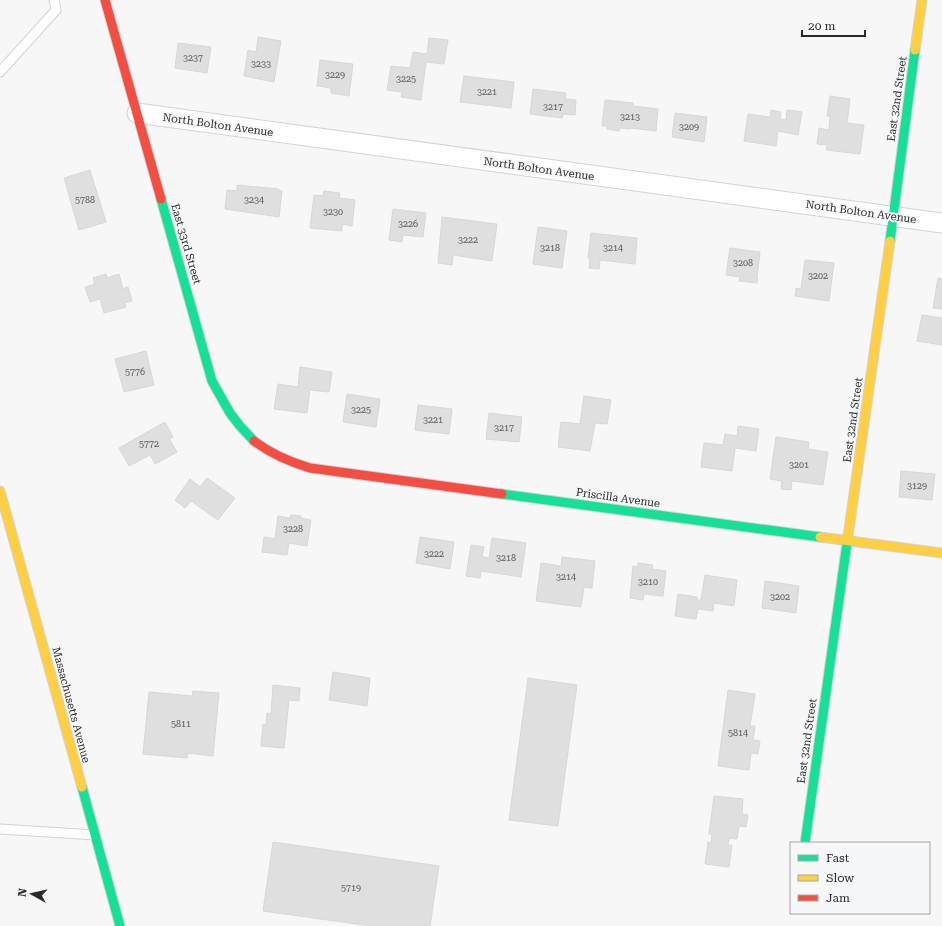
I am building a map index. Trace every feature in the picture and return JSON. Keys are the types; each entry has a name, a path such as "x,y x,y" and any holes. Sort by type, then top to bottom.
{"street":[{"name":"East 33rd Street","path":"106,0 212,381 228,412 246,434 264,449 292,464"},
{"name":"East 32nd Street","path":"805,842 894,217 922,0"},
{"name":"North Bolton Avenue","path":"137,113 942,223"},
{"name":"Priscilla Avenue","path":"292,464 326,470 942,554"},
{"name":"Massachusetts Avenue","path":"0,490 120,926"}],"lane":[{"path":"0,72 56,10 54,0"},
{"path":"0,829 95,835"}],"building":[{"path":"258,37 281,41 274,82 244,76 248,50 256,52"},
{"path":"429,38 448,40 444,64 426,62 421,100 401,97 402,92 387,90 391,66 410,68 413,52 427,54"},
{"path":"178,43 211,47 207,73 175,68"},
{"path":"320,60 353,64 349,96 331,93 331,88 317,86"},
{"path":"464,76 514,82 511,108 460,102"},
{"path":"533,89 566,93 565,99 576,100 575,115 563,114 562,118 530,114"},
{"path":"830,96 850,99 847,123 864,125 860,154 826,150 827,145 817,144 819,128 829,130 830,116 827,116"},
{"path":"605,100 633,103 633,106 658,109 656,131 620,128 619,131 607,129 607,126 602,126"},
{"path":"771,110 781,112 780,119 786,120 787,110 802,112 798,135 778,131 776,146 744,141 748,114 770,117"},
{"path":"675,113 707,117 704,142 672,137"},
{"path":"90,170 106,222 79,230 64,178"},
{"path":"237,185 279,189 279,191 282,191 279,217 225,209 227,190 237,191"},
{"path":"324,191 340,193 339,198 355,200 352,226 342,224 342,231 310,228 314,195 323,196"},
{"path":"393,209 426,213 423,237 403,235 402,242 389,240"},
{"path":"442,217 497,224 492,261 453,255 452,265 438,263"},
{"path":"538,227 567,231 562,268 533,264"},
{"path":"591,233 637,238 635,264 600,260 599,269 589,268 590,258 588,258"},
{"path":"730,248 760,252 757,283 739,281 740,277 726,275"},
{"path":"805,260 834,263 829,301 795,296 796,288 801,289"},
{"path":"106,274 107,278 119,274 123,289 128,287 132,301 125,303 126,307 104,313 100,299 90,302 85,287 95,284 93,278"},
{"path":"938,278 942,279 942,309 933,308"},
{"path":"922,315 942,318 942,345 917,341"},
{"path":"146,351 154,385 124,392 115,359"},
{"path":"300,367 332,372 329,392 310,390 307,413 274,409 278,384 298,387"},
{"path":"347,394 380,399 376,427 343,422"},
{"path":"584,396 611,400 607,424 595,423 590,451 558,447 561,422 580,424"},
{"path":"418,405 452,409 449,434 415,430"},
{"path":"489,413 522,417 519,442 486,439"},
{"path":"165,422 173,437 169,439 177,452 155,464 150,455 129,466 119,448"},
{"path":"738,426 759,429 756,451 735,448 732,471 701,467 704,443 723,445 725,434 737,436"},
{"path":"776,437 809,442 808,449 828,452 823,485 792,481 791,490 781,489 782,481 770,479"},
{"path":"901,471 935,474 932,500 899,497"},
{"path":"207,478 235,498 218,520 191,501 185,508 175,500 190,479 200,487"},
{"path":"291,515 301,516 301,518 311,520 307,546 289,543 287,555 262,552 264,537 275,539 278,516 290,518"},
{"path":"420,537 454,542 450,569 416,563"},
{"path":"492,538 526,543 521,577 481,571 480,578 466,576 471,545 484,547 482,557 489,558"},
{"path":"562,557 595,561 592,588 584,587 581,607 536,601 541,563 561,566"},
{"path":"638,563 653,565 652,569 666,571 663,596 644,594 643,600 630,598 633,566 638,567"},
{"path":"705,575 737,580 734,606 714,603 713,611 698,609 696,619 675,616 678,594 697,597 697,600 701,600"},
{"path":"765,581 799,586 796,613 762,608"},
{"path":"333,672 370,678 367,706 329,700"},
{"path":"528,678 577,685 558,826 509,820"},
{"path":"273,685 300,688 299,701 289,700 284,748 261,746 263,724 266,725 267,713 271,714"},
{"path":"728,690 755,694 750,726 755,726 753,740 760,741 758,754 751,753 749,770 718,766"},
{"path":"193,691 219,693 213,756 188,753 187,758 143,754 149,692 192,696"},
{"path":"714,796 743,799 742,814 748,815 746,827 739,826 737,839 729,838 728,845 732,845 729,867 705,864 708,842 711,843 712,835 709,834"},
{"path":"273,842 439,866 430,926 371,926 263,911"}],"traffic: fast":[{"path":"890,241 915,50"},
{"path":"161,199 212,381 230,413 254,441"},
{"path":"502,494 820,537"},
{"path":"805,842 848,536"},
{"path":"82,787 120,926"}],"traffic: slow":[{"path":"915,50 922,0"},
{"path":"848,536 890,241"},
{"path":"0,491 82,787"},
{"path":"820,537 942,553"}],"traffic: jam":[{"path":"105,0 161,199"},
{"path":"254,441 281,457 310,468 502,494"}]}
